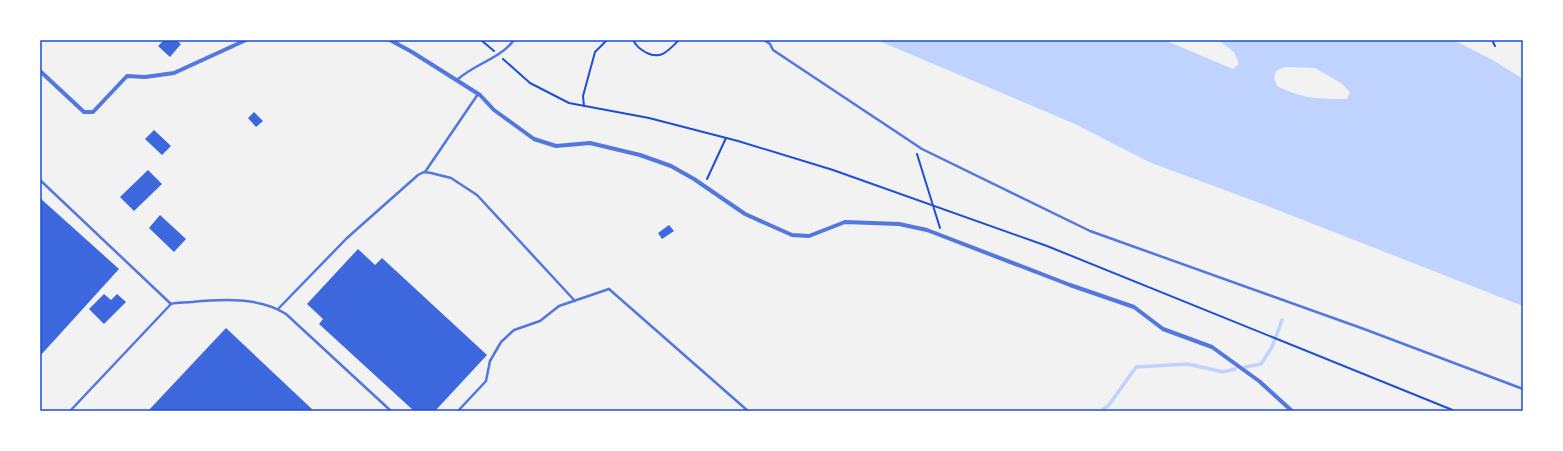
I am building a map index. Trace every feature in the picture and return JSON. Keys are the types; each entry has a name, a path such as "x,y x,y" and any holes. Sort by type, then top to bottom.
{"street":[{"path":"40,71 84,112 93,112 127,76 145,77 174,73 246,40"},
{"path":"390,40 478,94 494,110 534,139 556,146 590,143 640,155 671,166 704,185 745,214 792,235 809,236 845,222 899,224 926,230 1070,285 1134,307 1163,329 1212,347 1259,381 1292,411"}],"lane":[{"path":"457,80 467,70 498,55 514,40"},
{"path":"764,40 770,44 773,50 913,142 1090,231 1364,329 1523,389"},
{"path":"278,308 347,238 418,175 424,172 478,94"},
{"path":"424,172 451,178 478,195 575,300"},
{"path":"40,180 170,304"},
{"path":"458,411 486,381 490,361 501,342 514,330 540,321 559,306 609,289 748,411"},
{"path":"70,411 170,304 178,302 235,301 252,302 278,308 390,411"}],"path":[{"path":"481,40 530,83 569,103 649,118 726,138 833,170 1047,246 1455,411"},
{"path":"584,106 583,96 595,52 607,40"},
{"path":"633,40 638,48 654,57 664,55 679,40"},
{"path":"1492,40 1495,46"},
{"path":"704,185 726,138"},
{"path":"913,142 943,237"}],"water":[{"path":"877,40 1164,40 1233,69 1239,64 1234,52 1218,40 1453,40 1491,59 1523,79 1523,306 1257,202 1149,162 1075,124","holes":["1285,67 1315,68 1341,83 1350,92 1347,99 1319,98 1295,94 1277,86 1274,78 1276,71"]}],"building":[{"path":"164,40 176,40 181,44 170,57 158,46"},
{"path":"254,112 263,121 256,127 248,118"},
{"path":"154,130 171,146 162,155 145,139"},
{"path":"148,170 162,184 134,211 120,197"},
{"path":"40,198 119,269 40,356"},
{"path":"160,215 186,239 174,252 149,228"},
{"path":"669,225 674,231 662,239 658,233"},
{"path":"358,249 375,265 382,258 487,355 435,411 414,411 319,324 323,319 307,304"},
{"path":"104,294 111,300 117,294 126,302 104,324 89,309"},
{"path":"226,328 314,411 148,411"}],"waterway":[{"path":"1245,367 1261,364 1272,347 1282,320"},
{"path":"1101,411 1109,405 1136,367 1188,364 1223,372 1235,369"}]}
